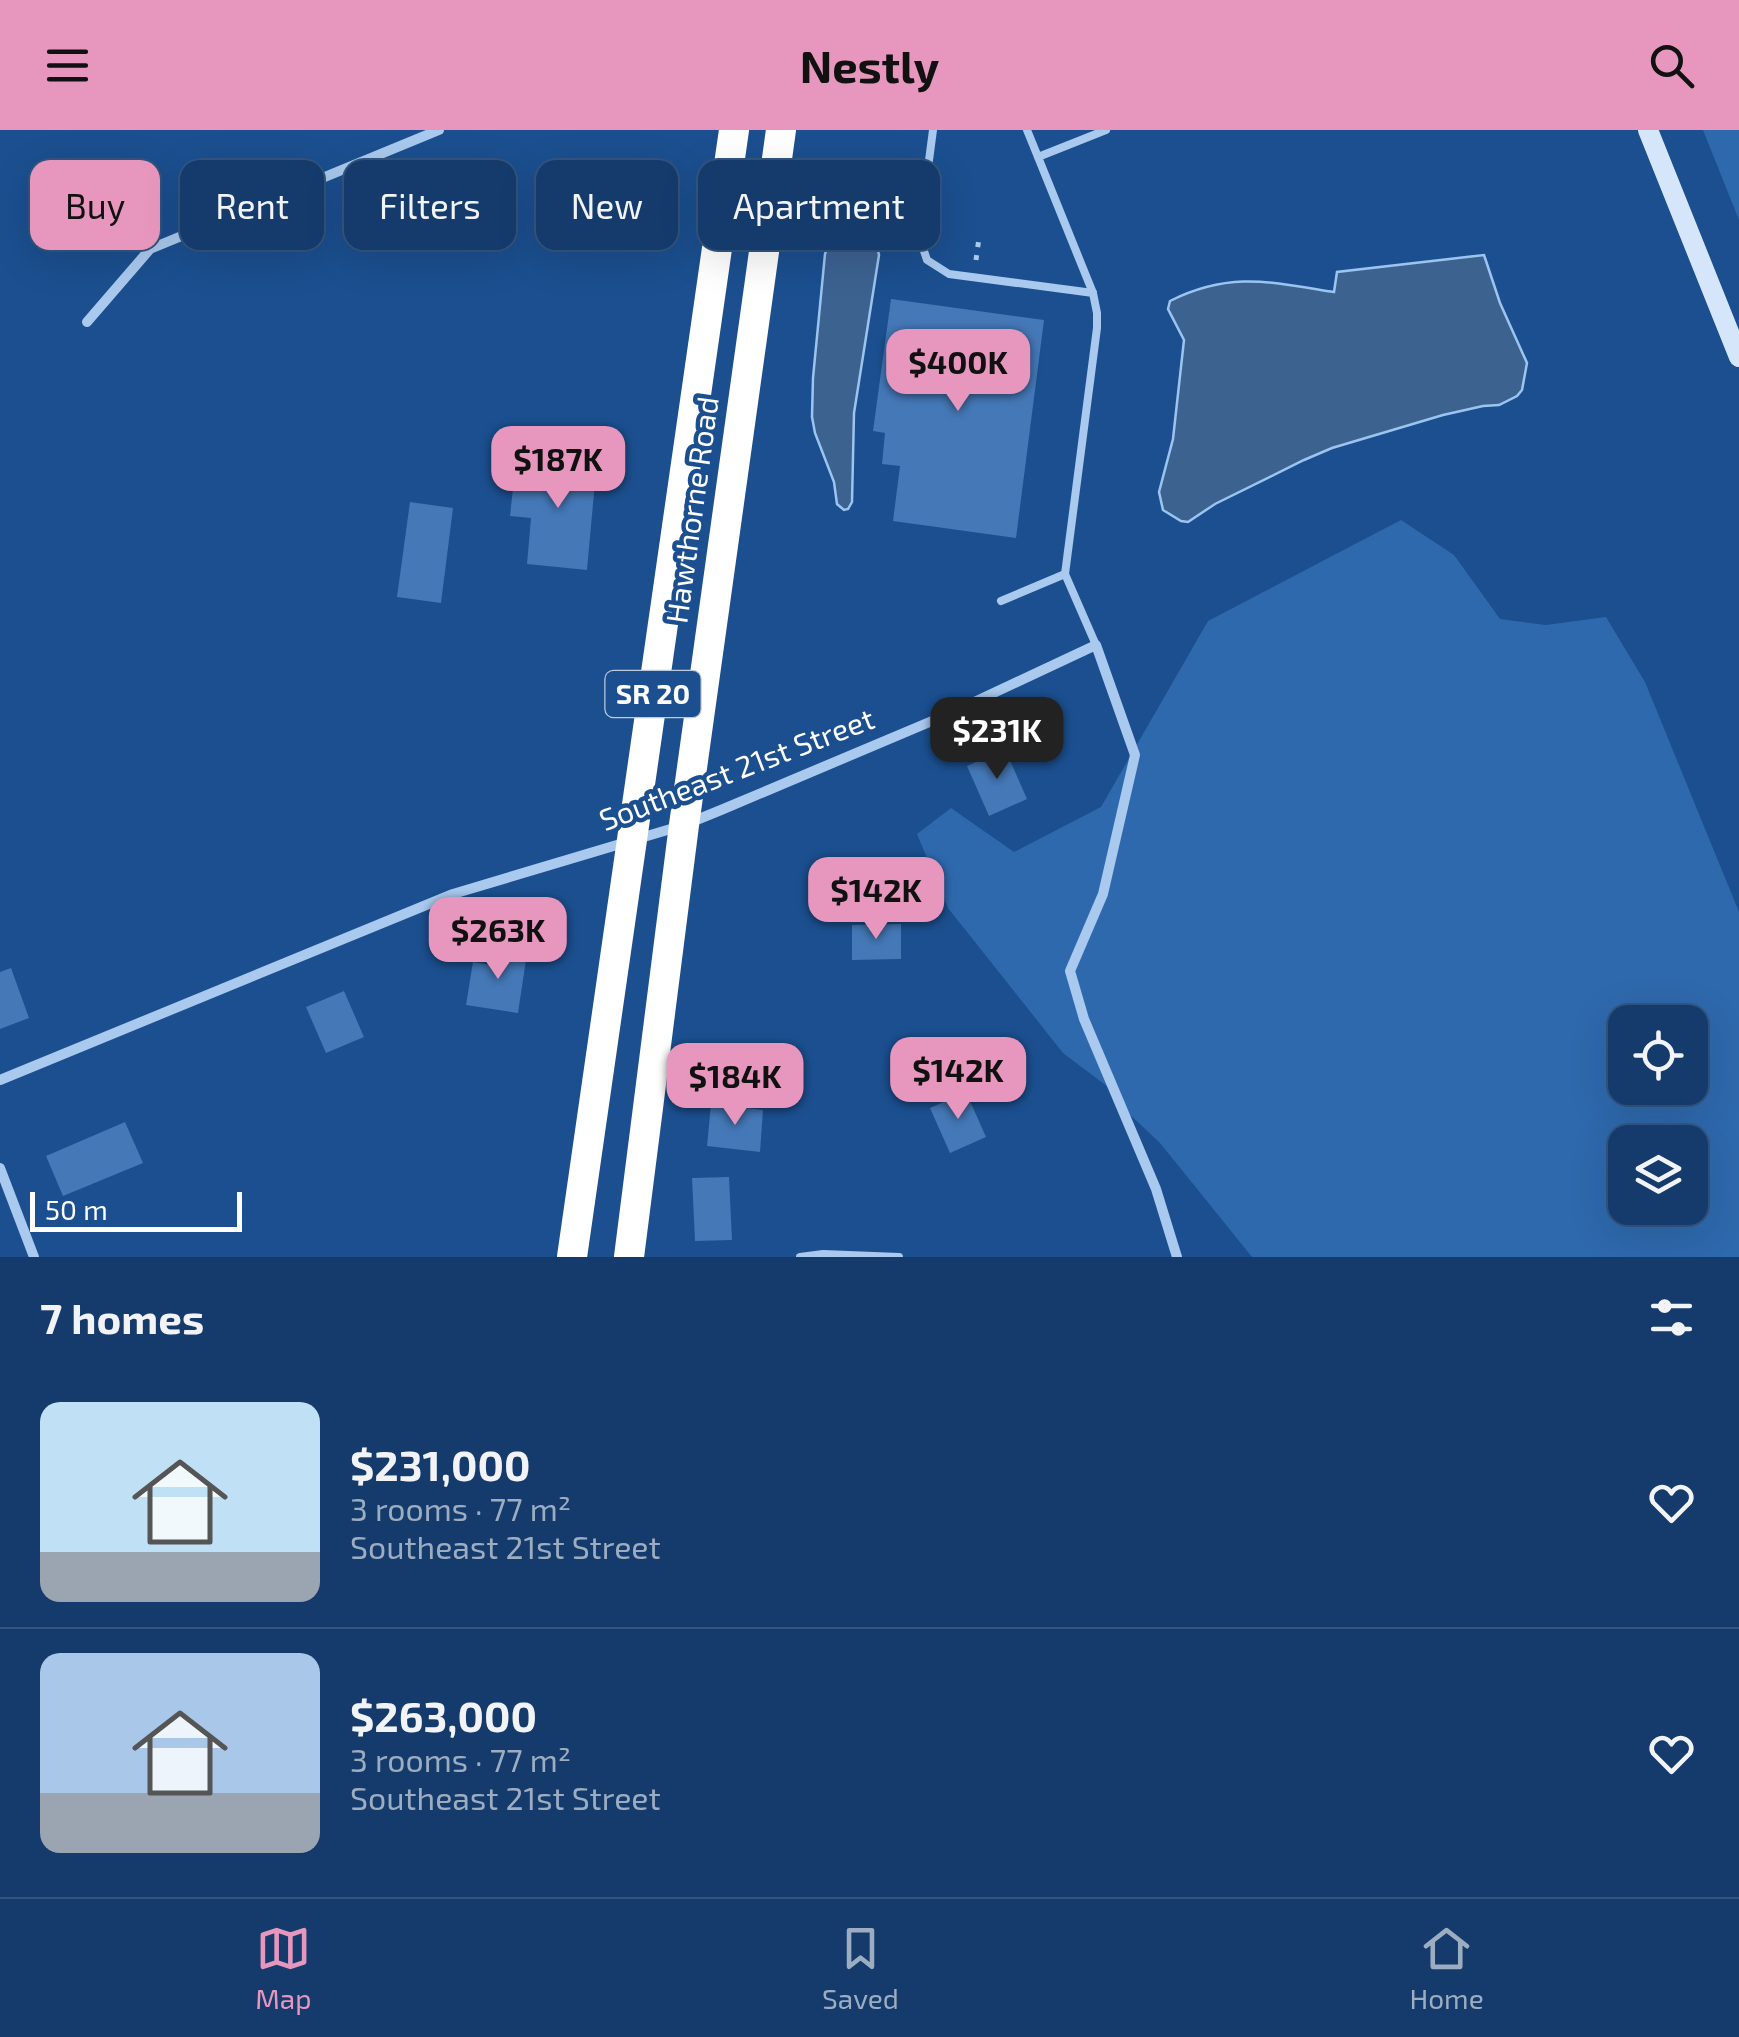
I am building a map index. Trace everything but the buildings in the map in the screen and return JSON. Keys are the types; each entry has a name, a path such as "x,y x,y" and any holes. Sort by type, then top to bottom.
{"highway":[{"name":"Hawthorne Road","path":"572,1257 734,130"},
{"name":"Hawthorne Road","path":"630,1257 684,824 782,130"}],"street":[{"path":"86,322 150,249 440,130"},
{"path":"1648,130 1739,357"},
{"path":"1096,646 1136,756 1103,894 1070,971 1084,1019 1156,1189 1177,1257"},
{"name":"Southeast 21st Street","path":"0,1080 453,894 684,824 951,713 1096,646"},
{"path":"0,1168 34,1257"}],"lane":[{"path":"933,130 919,236 927,260 949,274 1093,293"},
{"path":"1027,130 1093,293 1097,313 1065,574 1096,646"},
{"path":"1038,156 1106,130"},
{"path":"1001,601 1065,574"},
{"path":"800,1257 899,1257"}],"path":[{"path":"976,260 979,238"}],"shaded area":[{"path":"1703,130 1739,130 1739,220"},
{"path":"826,250 878,250 879,255 854,413 852,502 844,510 837,504 834,482 812,417"},
{"path":"1484,255 1527,363 1522,390 1517,396 1499,405 1443,415 1332,448 1215,504 1188,522 1163,510 1159,492 1173,439 1184,340 1168,309 1170,301 1232,282 1334,292 1337,272"},
{"path":"1401,520 1454,555 1500,619 1546,625 1606,617 1645,682 1739,912 1739,1257 1252,1257 1160,1143 1125,1110 1108,1087 1063,1053 948,908 917,834 951,808 1014,852 1101,807 1208,621"}]}
